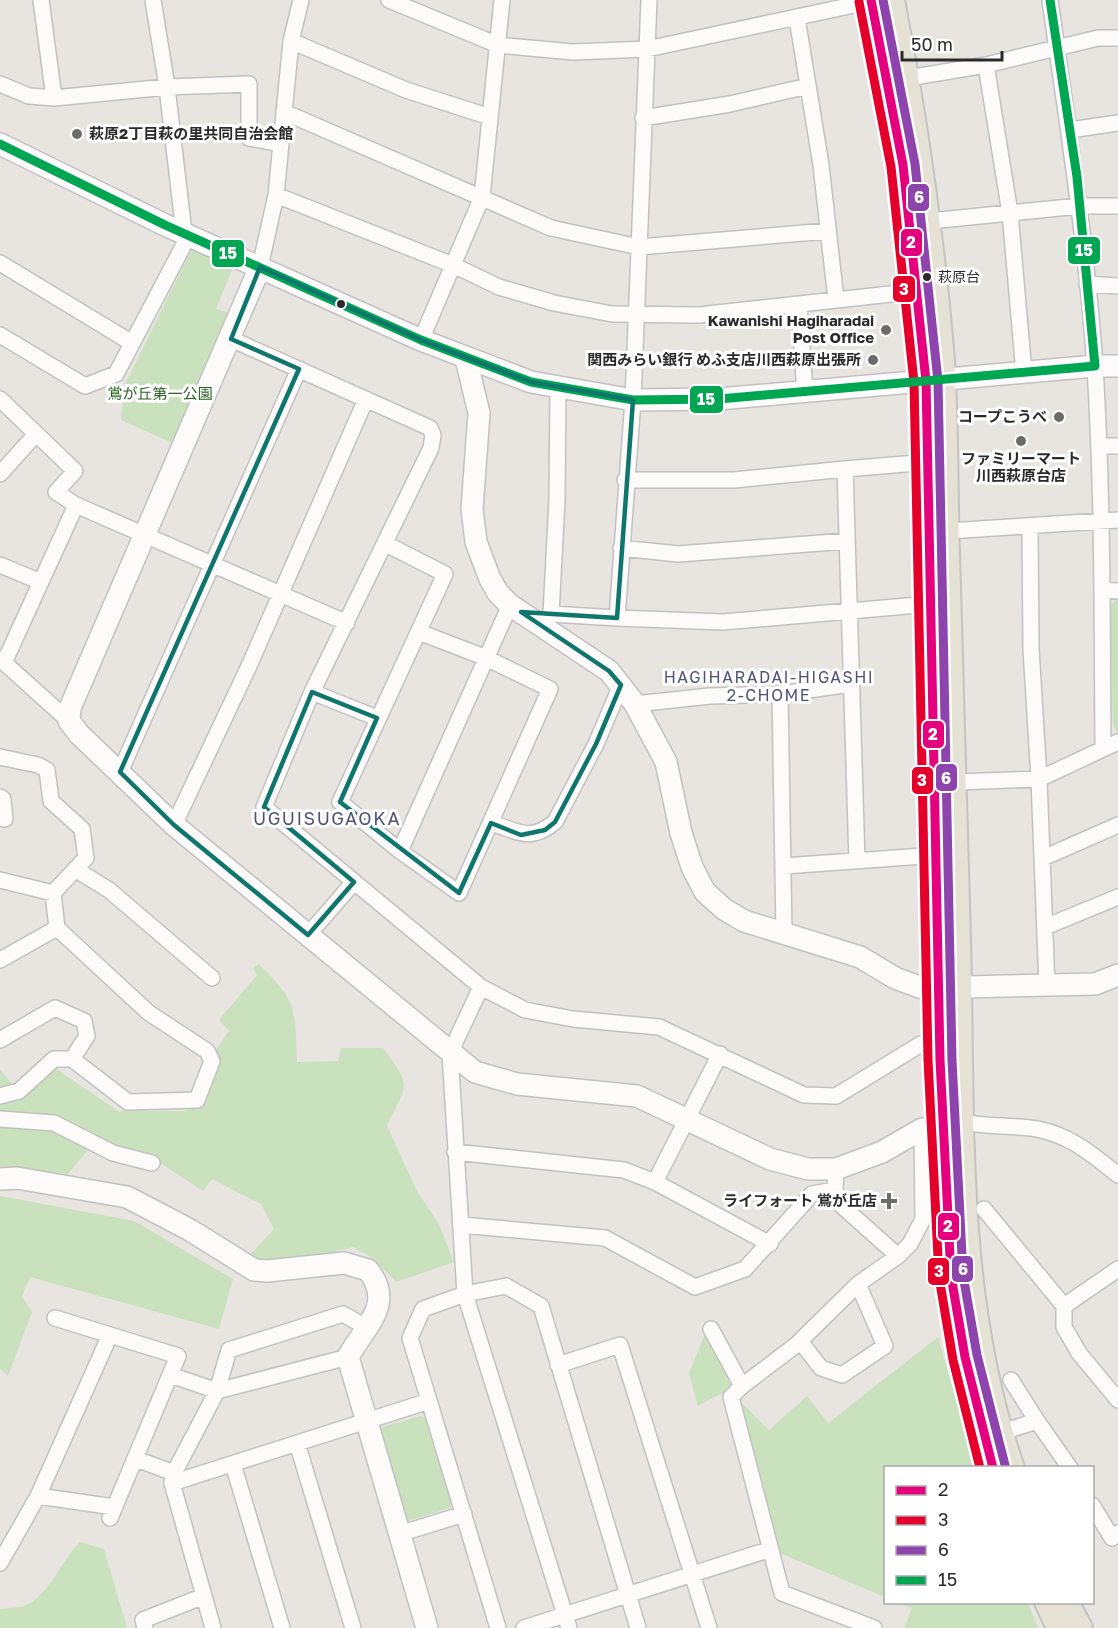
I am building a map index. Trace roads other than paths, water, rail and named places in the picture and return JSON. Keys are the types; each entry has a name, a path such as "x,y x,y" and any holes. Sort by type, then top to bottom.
{"main road":[{"path":"878,0 908,78 930,221 935,380 948,531 955,782 950,989 942,1125 951,1276 965,1358 993,1435 1012,1466"},
{"path":"878,0 903,165 918,291 935,380 929,462 930,604 937,855 950,989"},
{"path":"993,1435 993,1466"},
{"path":"1047,1604 1058,1628"},
{"path":"1068,1604 1081,1628"}],"street":[{"path":"41,0 54,98"},
{"path":"0,335 85,386 116,374 187,234 153,0"},
{"path":"69,721 70,708 142,536 231,339 260,267 276,195 291,41 301,0"},
{"path":"389,0 498,45 573,51 647,49 878,0"},
{"path":"421,340 482,197 502,0"},
{"path":"617,618 625,480 633,400 649,0"},
{"path":"1050,0 1070,130 1095,366 1101,519 1110,590 1102,749"},
{"path":"797,18 836,300"},
{"path":"908,78 986,65 1098,38 1118,38"},
{"path":"291,41 406,90 490,117"},
{"path":"986,65 1010,213 1024,373"},
{"path":"0,84 28,96 54,98 167,87 249,84 249,138 281,144"},
{"path":"643,118 730,104 808,86"},
{"path":"284,112 550,228 639,247 828,231"},
{"path":"1070,130 1118,123"},
{"path":"0,144 187,234 421,340 531,382 633,400 719,399 1095,366 1118,366"},
{"path":"276,195 453,265 499,287 554,303 612,314 699,315 918,291"},
{"path":"930,221 1079,206 1118,206"},
{"path":"0,263 132,343"},
{"path":"1087,284 1118,286"},
{"path":"799,304 805,393"},
{"path":"231,339 430,428 433,435 431,448 386,544 312,692 264,807 481,987 525,1010 573,1019 659,1027 804,1095 836,1096 921,1044"},
{"path":"466,359 479,413 472,509 476,542 490,579 498,593 510,604 545,619 609,671 635,704 666,762 692,867 705,891 724,909 744,921 860,957 922,988 1047,987 1095,984 1118,975"},
{"path":"120,772 299,369"},
{"path":"545,619 556,500 558,387"},
{"path":"0,399 75,471 56,492 76,505 142,536 347,623"},
{"path":"174,825 366,399"},
{"path":"0,474 36,434"},
{"path":"1099,446 1118,446"},
{"path":"625,480 734,480 929,462"},
{"path":"845,469 857,861"},
{"path":"76,505 2,661 69,721 174,825 475,1072 517,1084 637,1096 770,1159 808,1169 836,1180"},
{"path":"948,531 1101,519 1118,520"},
{"path":"1029,526 1031,649 1044,858 1047,987"},
{"path":"621,548 678,554 847,541"},
{"path":"386,544 445,574 376,718 340,802 400,851 459,892 550,689 484,657 419,632"},
{"path":"0,565 41,582"},
{"path":"400,851 484,657 510,604"},
{"path":"545,619 617,618 723,622 930,604"},
{"path":"635,704 710,696 780,694 851,684"},
{"path":"491,823 521,835 545,830 555,822 596,744 621,685"},
{"path":"312,692 376,718"},
{"path":"780,694 784,933"},
{"path":"955,782 1040,779 1118,742"},
{"path":"0,756 38,765 46,770 51,801 82,829 86,858 53,893"},
{"path":"0,797 3,799 5,819 0,818"},
{"path":"1044,858 1118,825"},
{"path":"784,866 937,855"},
{"path":"75,870 109,890 212,978"},
{"path":"0,880 53,893"},
{"path":"308,935 354,882"},
{"path":"0,1096 19,1091 54,1059 72,1059 128,1102 197,1100 212,1061 207,1051 149,1013 57,928 53,893"},
{"path":"1045,927 1118,897"},
{"path":"0,960 57,928"},
{"path":"481,987 450,1053 465,1294 567,1621"},
{"path":"0,1040 55,1008 84,1021 87,1036 72,1059"},
{"path":"656,1182 720,1054"},
{"path":"0,1119 54,1123 113,1153 153,1163"},
{"path":"874,1628 837,1622 782,1593 731,1397 800,1341 858,1284 898,1256 910,1244 923,1220 942,1125"},
{"path":"462,1225 605,1238 695,1287 745,1269 770,1244 812,1194 882,1152 942,1125 1036,1129 1059,1135 1081,1145 1118,1175"},
{"path":"455,1152 624,1170 656,1182 770,1244"},
{"path":"0,1179 17,1178 127,1197 190,1230 254,1270 267,1271 344,1263 362,1266 374,1277 381,1298 348,1357 217,1391 171,1375"},
{"path":"836,1180 842,1206 898,1256"},
{"path":"984,1209 1064,1306 1064,1327 1079,1353 1118,1400"},
{"path":"1064,1306 1118,1269"},
{"path":"800,1341 821,1368 842,1375 885,1346 858,1284"},
{"path":"498,1628 410,1338 423,1309 465,1294 506,1286 541,1306 638,1628"},
{"path":"213,1628 173,1478 217,1391 229,1350 343,1314 366,1327"},
{"path":"38,1496 112,1512 178,1356 55,1318"},
{"path":"711,1329 742,1386"},
{"path":"0,1563 38,1496 110,1335"},
{"path":"558,1365 620,1345 709,1628"},
{"path":"348,1357 365,1422 427,1628"},
{"path":"1011,1380 1069,1466"},
{"path":"136,1459 173,1478 233,1464 429,1401"},
{"path":"993,1435 1037,1421"},
{"path":"297,1443 353,1628"},
{"path":"233,1464 282,1628"},
{"path":"1094,1508 1112,1538 1118,1533"},
{"path":"399,1534 464,1514"},
{"path":"524,1628 567,1621 628,1595 771,1549"},
{"path":"145,1628 142,1620 204,1596"}],"place":[{"name":"萩原2丁目萩の里共同自治会館","path":"77,134"},
{"name":"萩原台","path":"927,277"},
{"name":"Kawanishi Hagiharadai Post Office","path":"886,330"},
{"name":"関西みらい銀行 めふ支店川西萩原出張所","path":"873,360"},
{"name":"コープこうべ","path":"1059,417"},
{"name":"ファミリーマート 川西萩原台店","path":"1021,441"},
{"name":"ライフォート 鴬が丘店","path":"889,1201"}],"district":[{"name":"HAGIHARADAI-HIGASHI 2-CHOME","path":"769,686"},
{"name":"UGUISUGAOKA","path":"327,819"}],"park label":[{"name":"鴬が丘第一公園","path":"160,394"}]}
